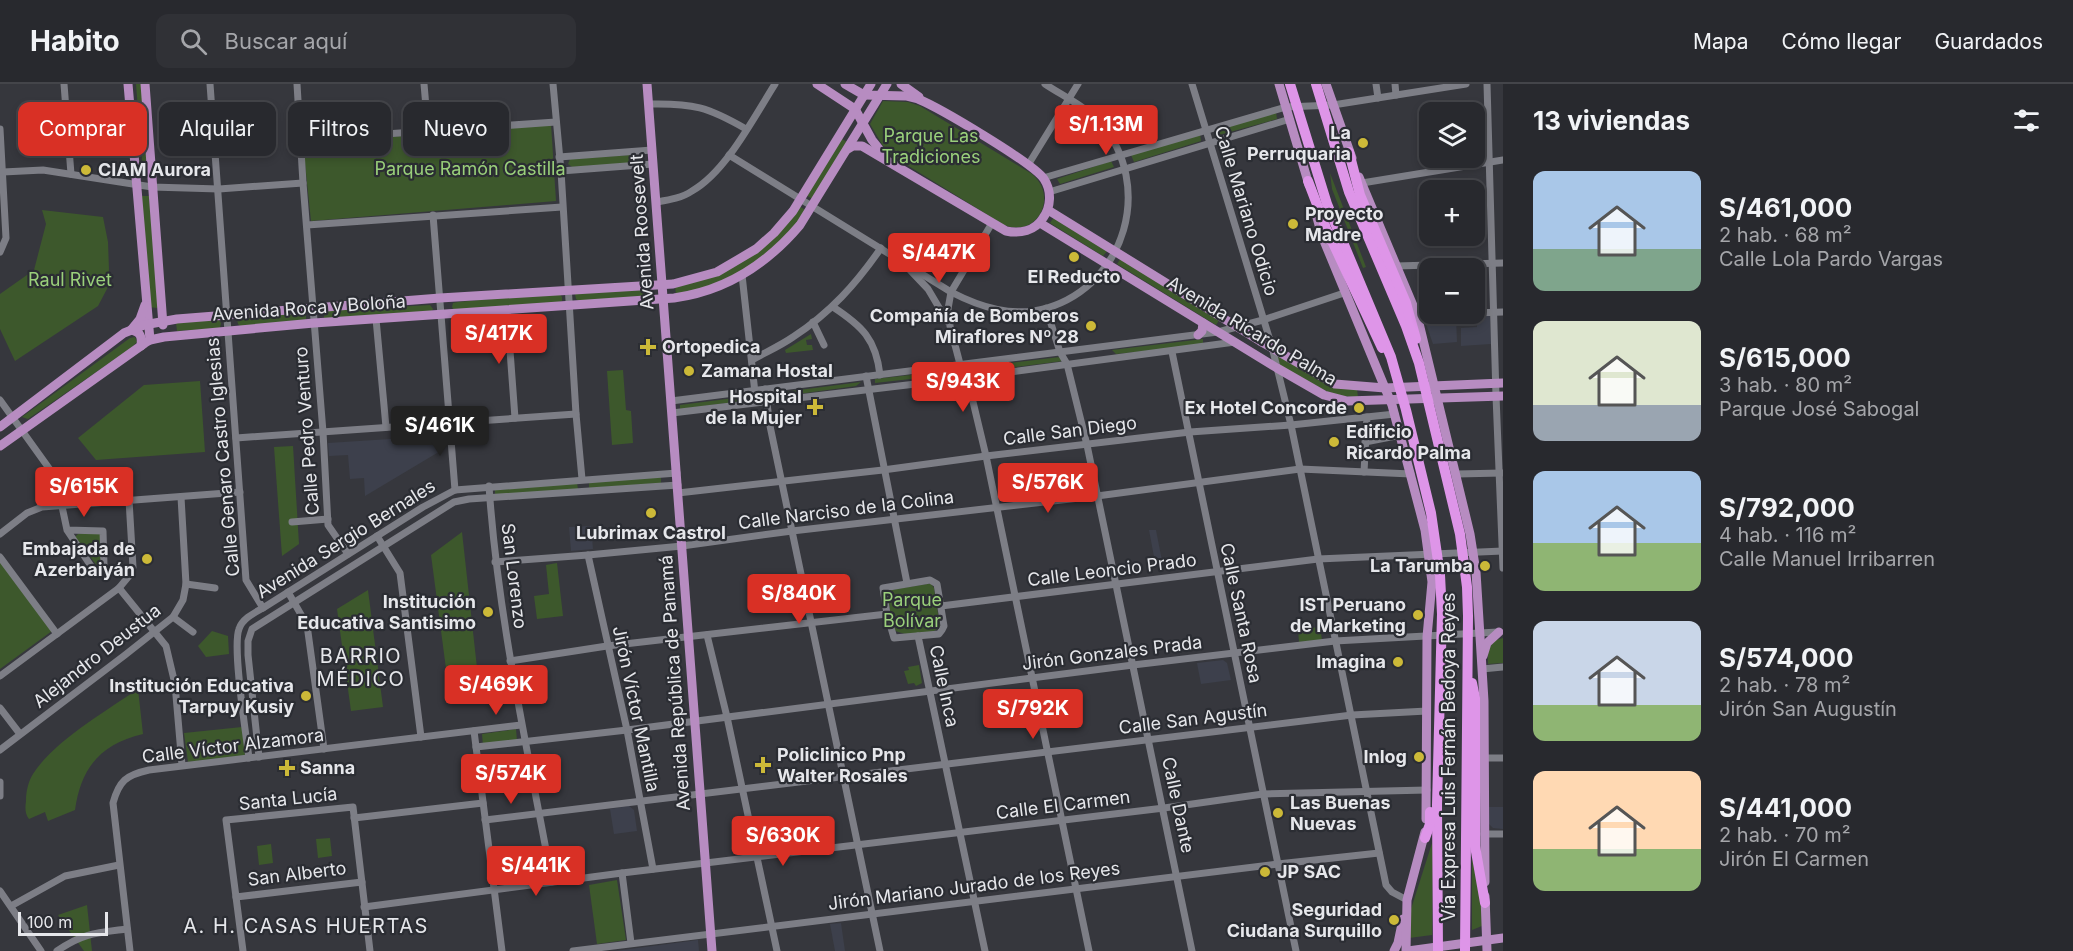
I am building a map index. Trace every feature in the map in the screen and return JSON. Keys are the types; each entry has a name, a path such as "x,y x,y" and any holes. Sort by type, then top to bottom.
{"highway":[{"name":"Vía Expresa Luis Fernán Bedoya Reyes","path":"1290,84 1327,204 1396,370 1431,513 1440,575 1442,614 1437,805 1438,951"},
{"name":"Vía Expresa Luis Fernán Bedoya Reyes","path":"1316,84 1349,192 1403,318 1419,363 1460,534 1467,587 1468,947"},
{"path":"1349,152 1360,195 1411,315 1419,363"},
{"path":"1308,181 1326,228 1374,333 1396,370"},
{"path":"1425,838 1430,824 1440,575"},
{"path":"1467,661 1475,698 1475,846 1485,903"}],"main road":[{"path":"128,84 150,340"},
{"path":"145,84 164,337"},
{"name":"Avenida Roosevelt","path":"647,84 672,413"},
{"path":"817,84 855,109 879,149 889,161"},
{"path":"845,84 864,95 906,96 928,104"},
{"name":"Avenida Roca y Boloña","path":"0,427 93,356 131,330 148,324 177,319 440,298 662,284 707,276 734,263 774,233 800,199 870,84"},
{"name":"Avenida Roca y Boloña","path":"0,446 150,340 228,330 663,298 705,292 742,275 772,255 800,225 887,84"},
{"path":"848,148 862,146 1006,231 1014,233 1031,229 1040,223 1048,210 1049,192 1043,178 1028,165 928,104 901,84"},
{"path":"1280,84 1288,106 1322,236 1344,293 1394,400 1395,414 1431,555 1425,838 1407,900 1407,951 1468,947 1486,940 1503,938"},
{"path":"1326,84 1331,105 1349,152 1418,315 1436,399 1457,474 1471,553 1475,634 1482,667 1487,951"},
{"path":"837,139 846,138 850,143 848,148"},
{"name":"Avenida Ricardo Palma","path":"1048,210 1260,341 1335,384 1389,388 1499,383"},
{"name":"Avenida Ricardo Palma","path":"1040,223 1218,333 1324,395 1338,400 1363,401 1499,396"},
{"path":"146,306 156,313 162,304"},
{"path":"162,304 177,319 172,327 178,335"},
{"path":"141,346 141,336 131,330 140,319 146,306"},
{"path":"1198,335 1202,331 1203,323"},
{"path":"1252,352 1252,344 1260,341"},
{"path":"1308,386 1308,379 1316,373"},
{"path":"1362,387 1365,394 1363,401"},
{"name":"Avenida República de Panamá","path":"672,413 712,951"},
{"path":"1482,667 1487,643 1501,632"},
{"path":"1394,951 1406,912"}],"street":[{"path":"64,84 71,174"},
{"name":"Calle Genaro Castro Iglesias","path":"210,84 246,580 262,608"},
{"name":"Calle Pedro Venturo","path":"297,84 298,102"},
{"path":"424,84 426,102"},
{"path":"553,84 582,479"},
{"path":"657,202 692,192 716,172 775,84"},
{"path":"729,155 951,292 971,302 1000,310 1021,311 1046,308 1073,296 1100,274 1108,263 1116,250 1126,224 1128,183 1120,154 1099,122 1045,84"},
{"path":"1028,165 1077,84"},
{"name":"Calle Mariano Odicio","path":"1192,84 1272,347 1291,425 1388,889 1407,900"},
{"path":"1376,84 1378,98"},
{"path":"1395,84 1396,95"},
{"path":"1043,178 1288,106 1331,105 1466,84"},
{"path":"1488,84 1503,568"},
{"path":"649,104 673,104 707,109 746,129"},
{"path":"1269,111 1274,117 1271,125"},
{"path":"1049,192 1290,119"},
{"path":"509,125 555,122"},
{"path":"0,129 6,238 0,252"},
{"path":"559,157 652,150"},
{"name":"Calle Pedro Venturo","path":"301,156 328,525 348,554"},
{"path":"1362,183 1503,160"},
{"path":"561,171 653,165"},
{"path":"3,172 43,170 152,187 219,189 303,183"},
{"path":"306,225 562,207"},
{"path":"433,215 455,490"},
{"path":"992,223 951,292 948,309 950,326 986,456 1089,951"},
{"path":"752,357 761,356 794,337 833,307 854,286 881,248"},
{"path":"902,262 928,289 950,326"},
{"path":"1396,266 1503,263"},
{"path":"742,275 756,402"},
{"path":"671,401 1218,333 1344,293"},
{"path":"833,307 851,319 867,335 875,349 880,375"},
{"name":"Calle Dante","path":"1046,308 1060,352 1067,364 1087,445 1192,951"},
{"path":"507,310 515,418"},
{"path":"1485,312 1503,312"},
{"path":"376,319 386,427"},
{"path":"813,322 824,345"},
{"path":"672,413 966,378 1235,342"},
{"path":"1103,347 1108,359"},
{"name":"Calle Santa Rosa","path":"1172,352 1296,951"},
{"path":"866,376 907,583"},
{"path":"765,389 792,531 880,951"},
{"path":"0,400 56,478 68,530 95,572 105,563 103,531 68,530"},
{"path":"236,438 576,414"},
{"name":"Calle San Diego","path":"678,489 883,470 1190,432 1291,425 1395,414"},
{"path":"1364,472 1367,417"},
{"path":"1365,442 1401,435"},
{"name":"Calle Narciso de la Colina","path":"495,562 682,546 1300,469 1411,474"},
{"name":"Avenida Sergio Bernales","path":"238,632 243,621 262,608 423,507 455,490 677,473"},
{"path":"1457,474 1501,473"},
{"name":"San Lorenzo","path":"489,486 495,562 510,661 552,882"},
{"name":"Avenida Sergio Bernales","path":"249,634 252,629 454,502 469,499 678,489"},
{"path":"0,534 35,509 240,492"},
{"name":"Alejandro Deustua","path":"0,750 173,616 183,600 186,584 181,497"},
{"path":"0,676 119,588 129,576 133,567 129,500"},
{"path":"423,507 429,516"},
{"path":"292,522 328,519"},
{"path":"377,536 400,573 421,737"},
{"name":"Calle Leoncio Prado","path":"941,606 1318,559 1503,551"},
{"name":"Jirón Víctor Mantilla","path":"588,555 627,730 653,869"},
{"path":"0,557 57,634"},
{"path":"328,566 335,576"},
{"name":"Calle Inca","path":"887,614 883,588 935,581 944,626 939,634 918,636 985,951"},
{"path":"186,584 216,588"},
{"path":"119,588 166,646 175,684 182,765"},
{"path":"288,592 307,625 324,749"},
{"path":"510,661 607,646 887,614 894,638 918,636"},
{"path":"173,616 193,632"},
{"path":"249,758 237,655 238,632 249,634 248,655 259,757"},
{"name":"Jirón Gonzales Prada","path":"476,747 1335,641 1501,632"},
{"path":"707,635 777,951"},
{"path":"1482,667 1503,667"},
{"path":"0,708 20,734"},
{"name":"Calle San Agustín","path":"485,820 1352,715 1427,711"},
{"name":"Calle Víctor Alzamora","path":"130,951 113,803 118,787 128,777 136,773 182,765 521,725"},
{"path":"474,731 502,951"},
{"path":"1483,758 1503,758"},
{"path":"0,782 0,796"},
{"name":"Calle El Carmen","path":"364,907 1263,794 1426,790"},
{"path":"370,951 354,818 483,803"},
{"name":"Santa Lucía","path":"236,897 226,820 353,807 354,818"},
{"path":"1484,834 1503,834"},
{"name":"Jirón Mariano Jurado de los Reyes","path":"573,951 1379,853"},
{"path":"10,906 65,876 119,865"},
{"path":"622,873 631,943"},
{"name":"San Alberto","path":"236,897 362,882"},
{"path":"0,891 41,951"},
{"path":"236,897 243,951"},
{"path":"57,951 75,939 91,934 127,929"}],"shaded area":[{"path":"1485,315 1490,315 1491,344 1461,346 1461,328 1485,324"},
{"path":"1426,324 1456,324 1457,342 1433,344"},
{"path":"440,437 442,450 365,496 364,478 350,479 348,455 329,456 328,443"},
{"path":"1053,468 1055,475 1085,471 1089,488 1086,492 1005,502 1001,499 998,487 1026,483 1024,472"},
{"path":"591,526 593,549 571,551 569,527"},
{"path":"1149,530 1156,530 1162,561 1155,562"},
{"path":"1223,660 1227,663 1231,680 1201,684 1197,663"},
{"path":"629,806 634,810 637,831 614,834 610,809"},
{"path":"1488,807 1503,807 1503,829 1493,828 1489,824"},
{"path":"841,923 845,951 835,951 830,924"},
{"path":"698,940 699,951 615,951"}],"green space":[{"path":"136,84 142,84 143,102 137,102"},
{"name":"Parque Las Tradiciones","path":"883,101 908,102 920,106 1032,174 1040,183 1044,194 1044,204 1034,221 1026,226 1004,225 894,157 883,146 870,124"},
{"path":"1276,112 1277,119 1216,134 1218,129"},
{"name":"Parque Ramón Castilla","path":"551,124 556,201 311,221 304,156 391,156 391,137 403,136 403,156 509,156 509,127"},
{"path":"1200,134 1201,141 1134,162 1131,155"},
{"path":"842,139 847,142 814,200 806,195"},
{"path":"630,155 634,159 631,163 572,167 568,164 570,159"},
{"path":"142,156 146,156 147,174 143,173"},
{"path":"1111,161 1114,167 1060,184 1057,179"},
{"path":"1330,173 1366,267 1363,268 1332,189"},
{"path":"141,196 149,196 160,305 157,308 149,307"},
{"path":"799,206 807,211 768,255 723,283 676,295 675,286 728,270"},
{"name":"Raul Rivet","path":"42,210 103,217 108,242 108,287 98,306 15,361 0,329 0,294 34,270 46,224"},
{"path":"1054,217 1108,250 1103,256 1050,223"},
{"path":"1121,258 1220,319 1216,325 1117,264"},
{"path":"645,289 645,296 579,301 575,294"},
{"path":"559,293 562,301 559,302 454,310 452,307 453,303 458,302"},
{"path":"430,305 433,309 431,313 324,320 327,311"},
{"path":"306,313 306,321 241,327 237,319 239,317"},
{"path":"218,319 221,323 220,328 177,331 176,323"},
{"path":"811,334 812,339 806,340 807,345 812,345 813,350 786,353 785,350"},
{"path":"135,337 137,342 131,348 28,419 22,417 130,338"},
{"path":"1203,339 1203,345 1116,354 1112,350"},
{"path":"1276,353 1357,389 1358,397 1337,395 1308,382 1280,366"},
{"path":"1060,357 1063,361 969,373 968,368"},
{"path":"623,370 626,410 631,411 633,443 612,445 607,371"},
{"path":"955,370 955,374 875,383 875,379"},
{"path":"200,381 205,452 96,460 78,438 144,385"},
{"path":"861,382 856,386 770,398 768,394"},
{"path":"750,396 750,400 680,409 680,405"},
{"path":"293,446 299,544 282,556 274,447"},
{"path":"661,477 661,483 589,488 589,482"},
{"path":"577,483 578,489 495,495 495,490"},
{"path":"101,532 103,563 98,567 75,537 78,534"},
{"path":"462,532 480,695 450,699 431,555"},
{"path":"0,560 52,631 0,669"},
{"path":"557,563 563,616 537,619 534,596 549,594 546,565"},
{"name":"Parque Bolívar","path":"931,584 934,588 940,627 930,632 916,634 897,632 893,629 887,592"},
{"path":"368,590 383,707 351,711 337,609"},
{"path":"1320,627 1322,640 1299,642 1298,629"},
{"path":"212,631 228,636 229,654 206,657 198,646"},
{"path":"1503,638 1503,663 1488,664 1488,649 1493,641"},
{"path":"919,665 922,683 916,686 914,683 908,684 904,671 909,670 908,667"},
{"path":"138,689 143,734 116,744 96,760 82,781 75,810 48,821 45,812 29,819 25,808 26,794 33,774 42,762 53,750 81,728"},
{"path":"242,727 245,756 188,762 184,733"},
{"path":"516,729 517,741 483,746 482,734"},
{"path":"330,838 332,856 318,858 316,839"},
{"path":"1433,840 1432,935 1409,938 1411,909"},
{"path":"271,844 273,863 259,865 257,846"},
{"path":"1472,857 1481,905 1482,926 1472,930"},
{"path":"617,880 626,940 597,944 589,885"},
{"path":"87,905 92,951 84,951 58,915"}],"place":[{"name":"La Perruquaria","path":"1363,143"},
{"name":"CIAM Aurora","path":"86,170"},
{"name":"Proyecto Madre","path":"1293,224"},
{"name":"El Reducto","path":"1074,257"},
{"name":"Compañía de Bomberos Miraflores Nº 28","path":"1091,326"},
{"name":"Ortopedica","path":"648,347"},
{"name":"Zamana Hostal","path":"689,371"},
{"name":"Hospital de la Mujer","path":"815,407"},
{"name":"Ex Hotel Concorde","path":"1359,408"},
{"name":"Edificio Ricardo Palma","path":"1334,442"},
{"name":"Lubrimax Castrol","path":"651,513"},
{"name":"Embajada de Azerbaiyán","path":"147,559"},
{"name":"La Tarumba","path":"1485,566"},
{"name":"Institución Educativa Santisimo","path":"488,612"},
{"name":"IST Peruano de Marketing","path":"1418,615"},
{"name":"Imagina","path":"1398,662"},
{"name":"Institución Educativa Tarpuy Kusiy","path":"306,696"},
{"name":"Inlog","path":"1419,757"},
{"name":"Policlinico Pnp Walter Rosales","path":"763,765"},
{"name":"Sanna","path":"287,768"},
{"name":"Las Buenas Nuevas","path":"1278,813"},
{"name":"JP SAC","path":"1265,872"},
{"name":"Seguridad Ciudana Surquillo","path":"1394,920"}],"district":[{"name":"BARRIO MÉDICO","path":"361,668"},
{"name":"A. H. CASAS HUERTAS","path":"306,926"}]}
